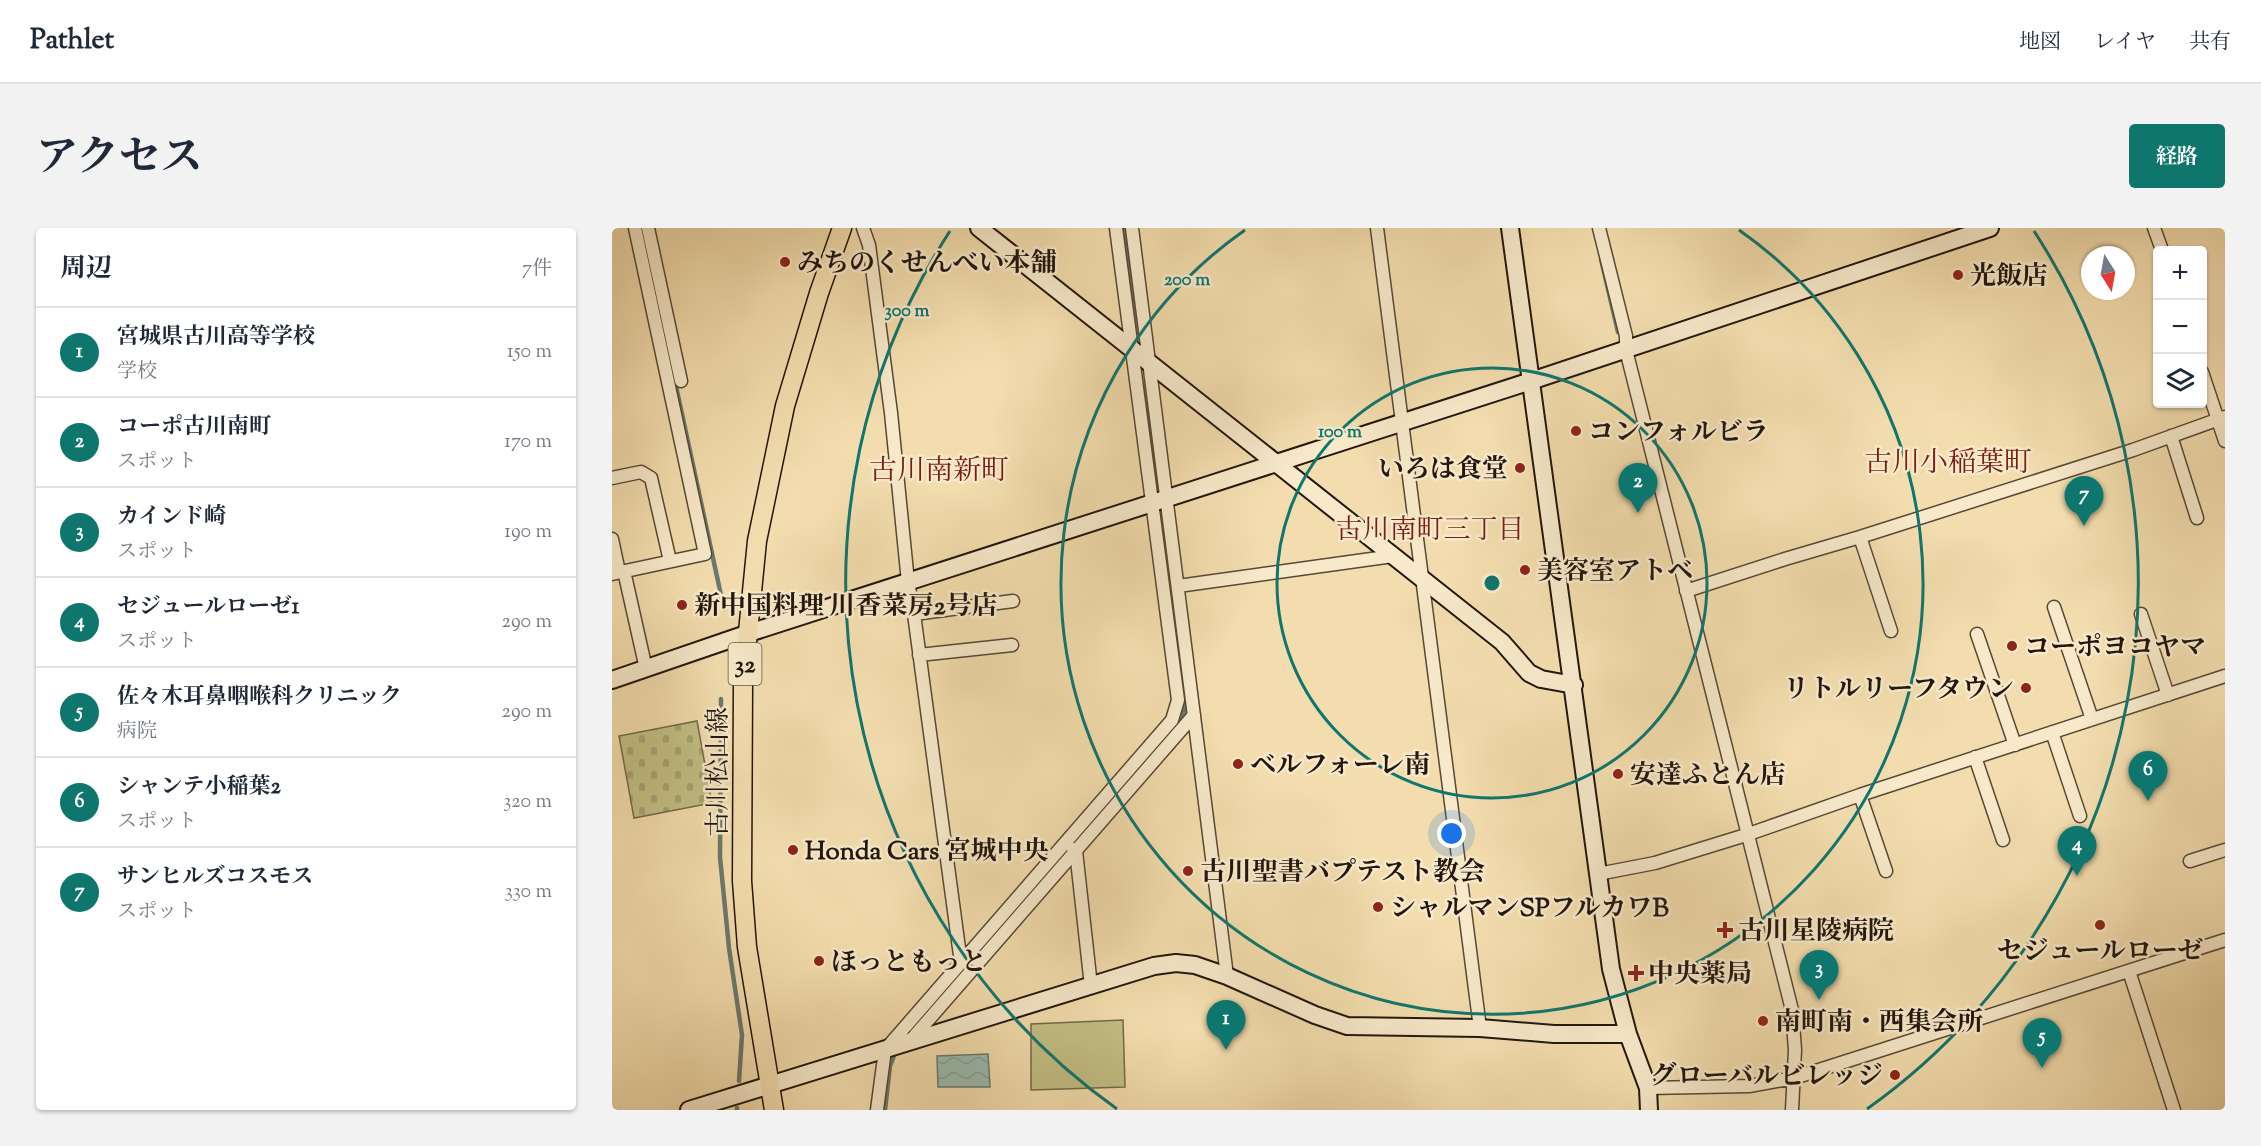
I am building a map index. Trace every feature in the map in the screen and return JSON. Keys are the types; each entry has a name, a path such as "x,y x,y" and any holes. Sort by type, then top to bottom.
{"main road":[{"name":"古川松山線","path":"774,1110 747,947 742,881 743,683 758,542 785,406 819,293 842,228"}],"street":[{"path":"618,572 705,554 634,228"},
{"path":"648,228 681,381"},
{"path":"863,228 869,245 890,404 908,582 961,963"},
{"path":"979,228 1502,642 1529,673 1541,679 1574,685"},
{"path":"910,1042 1071,847 1172,720 1178,700 1178,586 1159,500 1132,348 1116,228"},
{"path":"1132,228 1149,361 1159,500 1179,656 1194,715 1227,976"},
{"path":"1377,228 1480,1028"},
{"path":"1510,228 1531,381 1533,413 1574,685 1611,969 1628,1034 1648,1088 1649,1110"},
{"path":"1599,228 1626,336 1626,350 1746,835 1792,1010 1795,1050 1792,1110"},
{"path":"612,680 749,633 1626,350 1990,228"},
{"path":"2154,228 2161,246"},
{"path":"2207,384 2222,418 2225,441"},
{"path":"1686,591 1860,537 2222,418"},
{"path":"2171,436 2197,518"},
{"path":"612,478 641,472 651,478 670,561"},
{"path":"1860,537 1891,631"},
{"path":"612,539 618,572 646,669"},
{"path":"1178,586 1393,556"},
{"path":"914,614 1013,602"},
{"path":"2054,607 2092,719"},
{"path":"2141,614 2168,694"},
{"path":"1977,634 2015,745"},
{"path":"919,654 1012,645"},
{"path":"1599,874 1655,863 1746,835 1860,795 2225,676"},
{"path":"877,1110 885,1050 961,963 1194,715"},
{"path":"2052,732 2080,816"},
{"path":"1975,757 2003,840"},
{"path":"1860,795 1886,871"},
{"path":"1071,847 1091,986"},
{"path":"2190,861 2225,850"},
{"path":"1648,1088 1749,1086 1794,1078 2225,940"},
{"path":"689,1110 1154,966 1176,963 1195,965 1227,976 1315,1015 1347,1026 1480,1028 1554,1034 1628,1034"},
{"path":"2129,971 2174,1110"}],"green space":[{"path":"697,721 712,803 634,818 619,736"},
{"path":"1123,1020 1125,1087 1031,1090 1031,1024"}],"water":[{"path":"988,1054 990,1087 938,1087 937,1056"}],"waterway":[{"path":"642,228 667,343"},
{"path":"1123,228 1136,334"},
{"path":"1601,259 1618,332"},
{"path":"674,377 724,609"},
{"path":"1142,384 1156,482"},
{"path":"1161,522 1185,694 1184,711 1176,727"},
{"path":"721,699 720,857 729,948 742,1035 739,1081"},
{"path":"1041,880 1145,762"},
{"path":"910,1032 994,933"},
{"path":"885,1110 890,1066 894,1056"}],"place":[{"name":"みちのくせんべい本舗","path":"785,262"},
{"name":"光飯店","path":"1958,275"},
{"name":"コンフォルビラ","path":"1576,431"},
{"name":"いろは食堂","path":"1520,468"},
{"name":"コーポ古川南町","path":"1638,513"},
{"name":"サンヒルズコスモス","path":"2084,526"},
{"name":"美容室アトベ","path":"1525,570"},
{"name":"新中国料理 川香菜房2号店","path":"682,605"},
{"name":"コーポヨコヤマ","path":"2012,646"},
{"name":"リトルリーフタウン","path":"2026,688"},
{"name":"ベルフォーレ南","path":"1238,764"},
{"name":"安達ふとん店","path":"1618,774"},
{"name":"シャンテ小稲葉2","path":"2148,801"},
{"name":"Honda Cars 宮城中央","path":"793,850"},
{"name":"古川聖書バプテスト教会","path":"1188,871"},
{"name":"セジュールローゼ1","path":"2077,876"},
{"name":"シャルマンSPフルカワB","path":"1378,907"},
{"name":"セジュールローゼ","path":"2100,925"},
{"name":"古川星陵病院","path":"1725,930"},
{"name":"ほっともっと","path":"819,961"},
{"name":"中央薬局","path":"1636,973"},
{"name":"カインド崎","path":"1819,1000"},
{"name":"南町南・西集会所","path":"1763,1021"},
{"name":"宮城県古川高等学校","path":"1226,1050"},
{"name":"佐々木耳鼻咽喉科クリニック","path":"2042,1068"},
{"name":"グローバルビレッジ","path":"1895,1075"}],"district":[{"name":"古川小稲葉町","path":"1948,461"},
{"name":"古川南新町","path":"939,469"},
{"name":"古川南町三丁目","path":"1430,529"}]}
